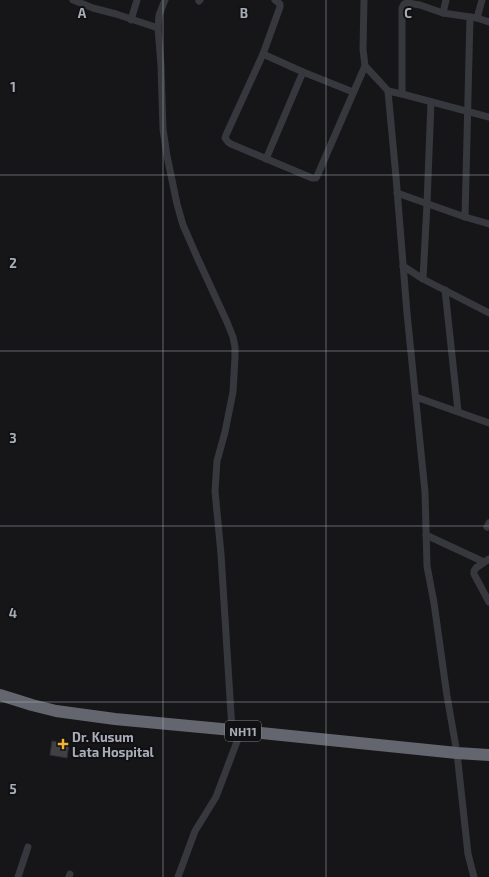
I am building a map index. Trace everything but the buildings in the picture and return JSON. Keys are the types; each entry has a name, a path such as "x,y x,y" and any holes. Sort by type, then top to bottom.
{"highway":[{"name":"NH11","path":"0,695 56,711 122,720 489,755"}],"street":[{"path":"73,0 92,8 116,14 158,28"},
{"path":"131,20 137,0"},
{"path":"165,0 159,15 158,28 163,129 167,156 177,204 190,241 227,322 235,347 232,392 225,432 217,461 215,491 236,730 216,797 195,831 178,877"},
{"path":"275,0 280,4 280,7 263,54 226,135 225,138 228,142 310,178 316,178 365,66"},
{"path":"364,0 362,49 365,66 388,91 489,117"},
{"path":"443,13 446,0"},
{"path":"465,216 468,111 473,18 482,0"},
{"path":"402,94 402,5 406,3 420,5 443,13 489,22"},
{"path":"263,54 353,92"},
{"path":"266,159 303,72"},
{"path":"388,91 402,266 425,492 427,566 457,753 468,854 474,877"},
{"path":"423,279 431,102"},
{"path":"397,193 489,224"},
{"path":"402,266 423,279 489,313"},
{"path":"444,290 458,411"},
{"path":"416,397 489,423"},
{"path":"426,535 487,561"},
{"path":"487,561 475,569 474,572 489,602"},
{"path":"18,877 28,847"}],"place":[{"name":"Dr. Kusum Lata Hospital","path":"63,744"}]}
